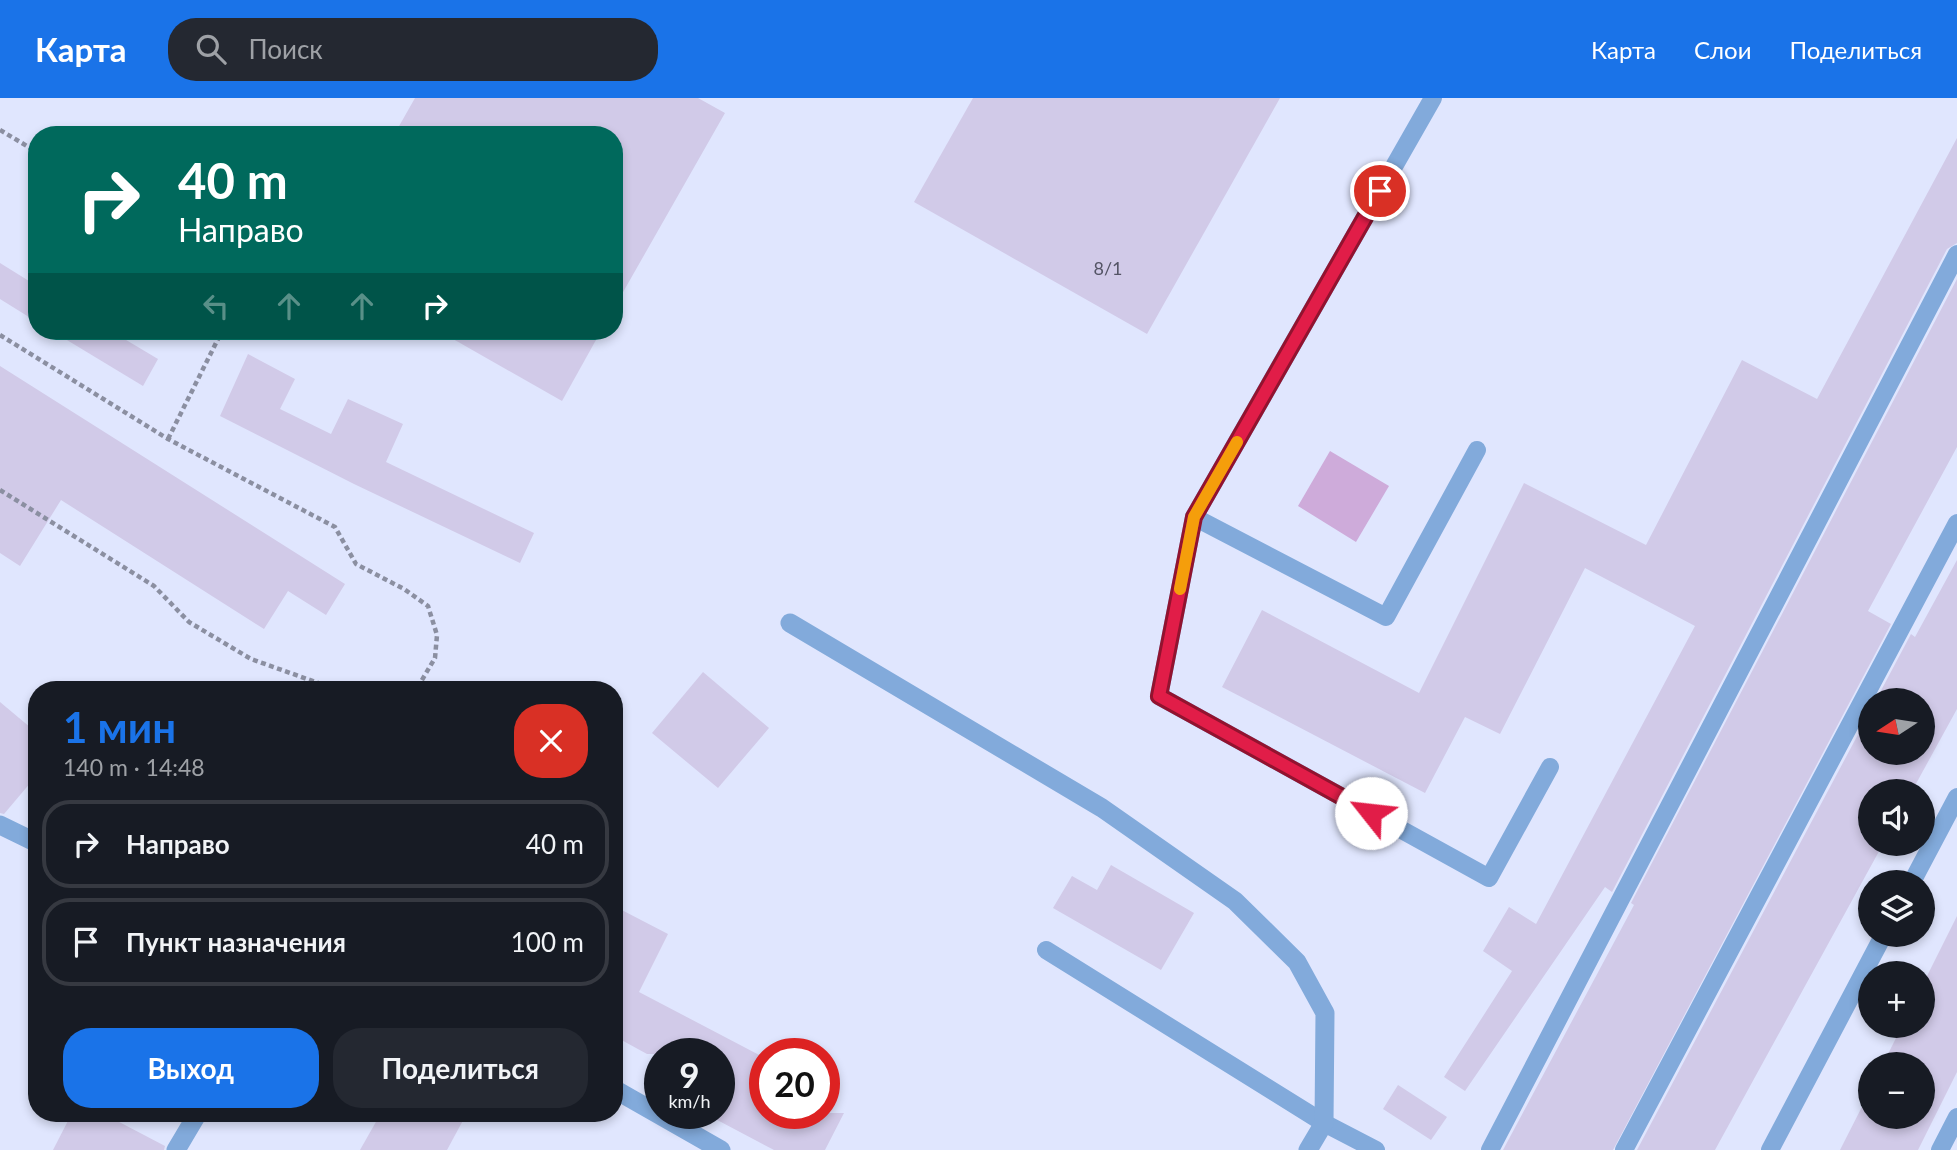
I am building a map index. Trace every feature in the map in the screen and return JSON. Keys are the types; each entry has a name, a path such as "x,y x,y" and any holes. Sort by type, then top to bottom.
{"street":[{"path":"790,623 1102,808 1235,901 1297,962 1325,1013 1324,1123 1308,1150"},
{"path":"0,825 28,839"},
{"path":"623,1094 721,1150"},
{"path":"176,1150 193,1122"}],"lane":[{"path":"1433,98 1194,517 1159,696 1489,878 1550,767"},
{"path":"1490,1150 1957,254"},
{"path":"1194,517 1386,617 1478,450"},
{"path":"1624,1150 1957,523"},
{"path":"1918,870 1957,797"},
{"path":"1770,1150 1877,947"},
{"path":"1046,950 1324,1123 1377,1150"},
{"path":"1940,1150 1957,1117"}],"path":[{"path":"0,131 28,147"},
{"path":"0,335 168,439 335,527 356,564 404,589 428,606 438,635 435,658 421,681"},
{"path":"168,439 218,340"},
{"path":"0,490 154,586 189,622 251,659 313,681"}],"shaded area":[{"path":"1330,451 1389,486 1356,542 1298,506"}],"building":[{"path":"415,98 698,98 725,113 623,292 623,126 399,126"},
{"path":"973,98 1280,98 1147,334 914,202"},
{"path":"1957,138 1957,243 1947,249 1612,892 1605,887 1465,1091 1444,1077 1512,971 1483,951 1509,907 1536,924 1695,626 1585,568 1500,734 1465,717 1425,793 1222,687 1262,610 1419,693 1524,483 1646,545 1742,360 1817,399"},
{"path":"0,263 28,280 28,316 0,299"},
{"path":"1957,279 1957,447 1868,611 1891,624 1613,1150 1503,1150 1634,905 1631,903"},
{"path":"67,340 126,340 158,359 143,386"},
{"path":"455,340 596,340 562,401"},
{"path":"248,354 295,379 280,409 331,434 348,399 403,424 386,462 534,533 520,563 354,484 220,416"},
{"path":"0,366 345,584 326,615 288,591 264,629 61,500 20,566 0,553"},
{"path":"1957,560 1957,709 1936,747 1936,688 1882,688 1911,634 1915,637"},
{"path":"703,672 769,728 718,788 652,733"},
{"path":"0,702 28,725 28,786 4,814 0,813"},
{"path":"1858,734 1858,765 1926,765 1919,779 1858,779 1858,856 1876,856 1869,870 1858,870 1858,890 1715,1150 1637,1150"},
{"path":"1111,865 1194,913 1161,970 1053,908 1072,876 1097,890"},
{"path":"623,911 668,934 639,992 727,1038 644,1038 644,1052 623,1041"},
{"path":"1957,916 1957,1072 1935,1116 1935,1052 1889,1052 1896,1038 1935,1038 1934,961"},
{"path":"735,1042 749,1050 749,1129 836,1129 825,1150 774,1150 734,1129"},
{"path":"1398,1085 1447,1117 1431,1140 1383,1109"},
{"path":"1858,1115 1858,1129 1928,1129 1918,1150 1840,1150"},
{"path":"67,1122 119,1122 165,1146 164,1150 53,1150"},
{"path":"376,1122 462,1122 447,1150 360,1150"}],"slow traffic":[{"path":"1180,589 1194,517 1237,442"}],"route":[{"path":"1371,813 1159,696 1194,517 1380,191"}]}
